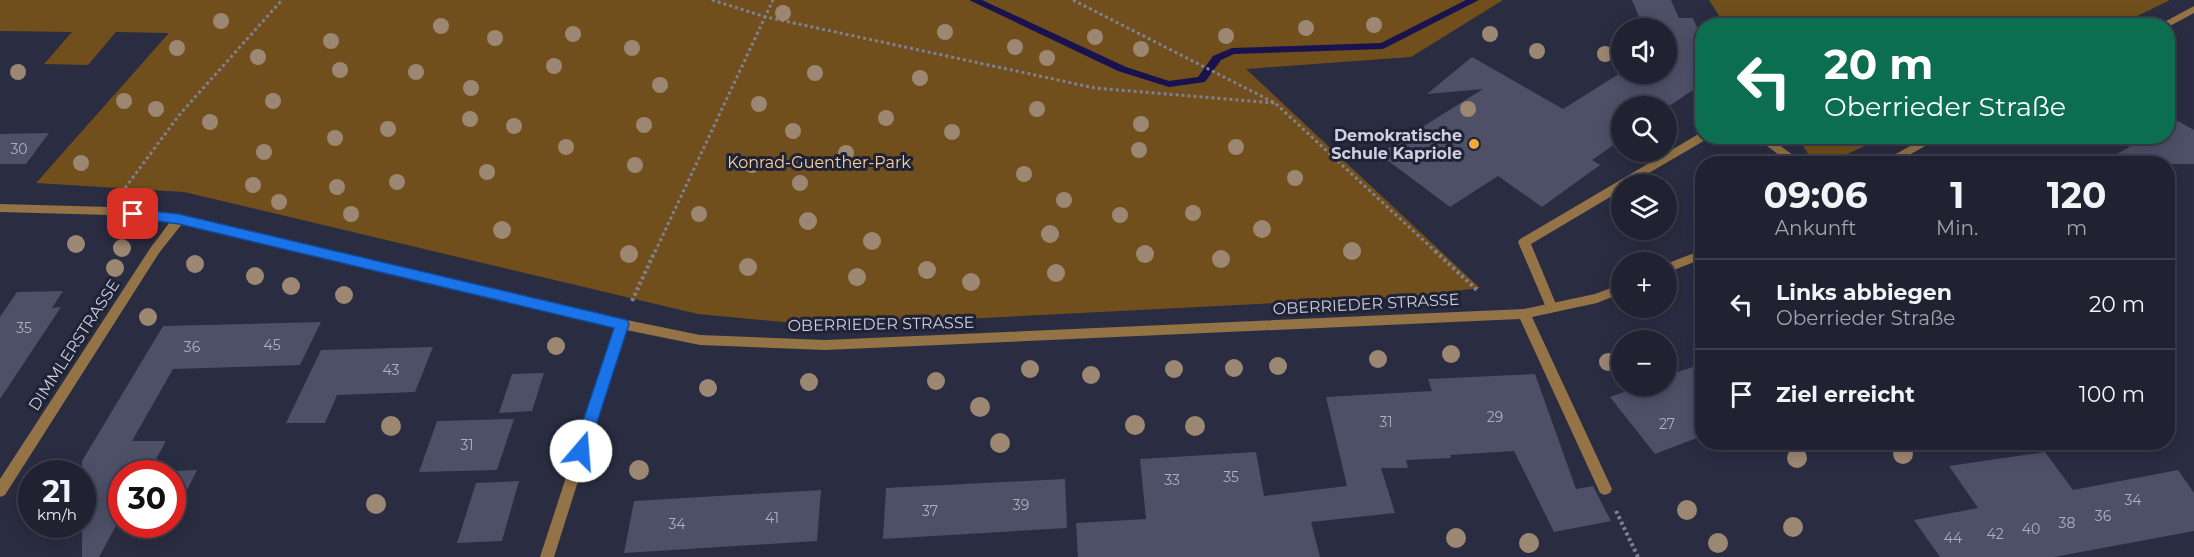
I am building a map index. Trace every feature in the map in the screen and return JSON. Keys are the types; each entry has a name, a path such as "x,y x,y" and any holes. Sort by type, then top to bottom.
{"street":[{"path":"2175,19 2194,9"},
{"path":"1640,174 1695,141"},
{"path":"1771,144 1788,156"},
{"path":"1899,156 1922,144"},
{"path":"1552,309 1524,242 1611,191"},
{"name":"OBERRIEDER STRASSE","path":"0,208 110,211 179,219 622,324 700,340 825,345 1524,314 1597,298 1611,292"},
{"name":"DIMMLERSTRASSE","path":"0,491 155,250 179,219"},
{"path":"1677,264 1695,257"},
{"path":"1524,314 1605,489"},
{"path":"547,557 622,324"}],"path":[{"path":"110,211 154,145 223,63 282,0"},
{"path":"712,0 766,17 1095,88 1275,103"},
{"path":"622,324 772,0"},
{"path":"1073,0 1230,77 1275,103 1480,294 1492,315"},
{"path":"1605,489 1638,557"}],"green space":[{"name":"Konrad-Guenther-Park","path":"0,0 1503,0 1411,57 1246,69 1480,288 1412,296 825,326 698,314 184,192 36,183 169,33 116,32 88,65 44,64 72,32 0,31"},
{"path":"1709,0 2170,0 2133,18 1721,18"},
{"path":"1802,144 1869,144 1843,156 1809,156"}],"building":[{"path":"1632,0 1671,0 1679,18 1693,18 1695,22 1695,89 1677,101 1677,96 1611,96 1611,147 1592,160 1600,165 1542,207 1498,176 1450,207 1379,154 1483,89 1427,94 1472,57 1563,109 1611,79 1611,84 1677,84 1677,18 1640,18"},
{"path":"2178,121 2194,130 2194,164 2175,164 2175,156 2113,156 2135,144 2175,144 2175,122"},
{"path":"49,133 26,164 0,164 0,134"},
{"path":"63,291 52,308 61,307 0,399 0,317 17,292"},
{"path":"321,322 300,365 173,369 132,441 166,441 156,460 108,460 109,538 99,557 82,557 82,538 96,538 96,460 83,460 163,326"},
{"path":"433,347 415,392 337,395 325,423 286,423 321,350"},
{"path":"1695,366 1695,439 1655,454 1610,397 1677,396 1677,372"},
{"path":"544,373 532,411 499,413 512,374"},
{"path":"1535,374 1576,489 1593,486 1611,521 1554,532 1514,451 1450,455 1451,458 1406,460 1408,468 1381,468 1395,513 1311,522 1320,557 1078,557 1076,523 1146,519 1140,459 1256,452 1264,496 1347,486 1326,397 1432,391 1428,379"},
{"path":"514,419 497,470 419,472 437,421"},
{"path":"2045,452 2073,490 2178,470 2194,493 2194,531 2054,557 1940,557 1914,520 1978,508 1949,466"},
{"path":"186,470 197,470 186,492"},
{"path":"1065,479 1067,528 883,539 886,488"},
{"path":"519,481 502,541 457,543 476,483"},
{"path":"821,490 817,541 624,553 634,501"}],"waterway":[{"path":"974,0 1122,69 1169,84 1201,80 1217,58 1232,51 1383,46 1474,0"}],"place":[{"name":"Demokratische Schule Kapriole","path":"1474,144"}],"route":[{"path":"133,214 179,219 622,324 581,451"}]}
